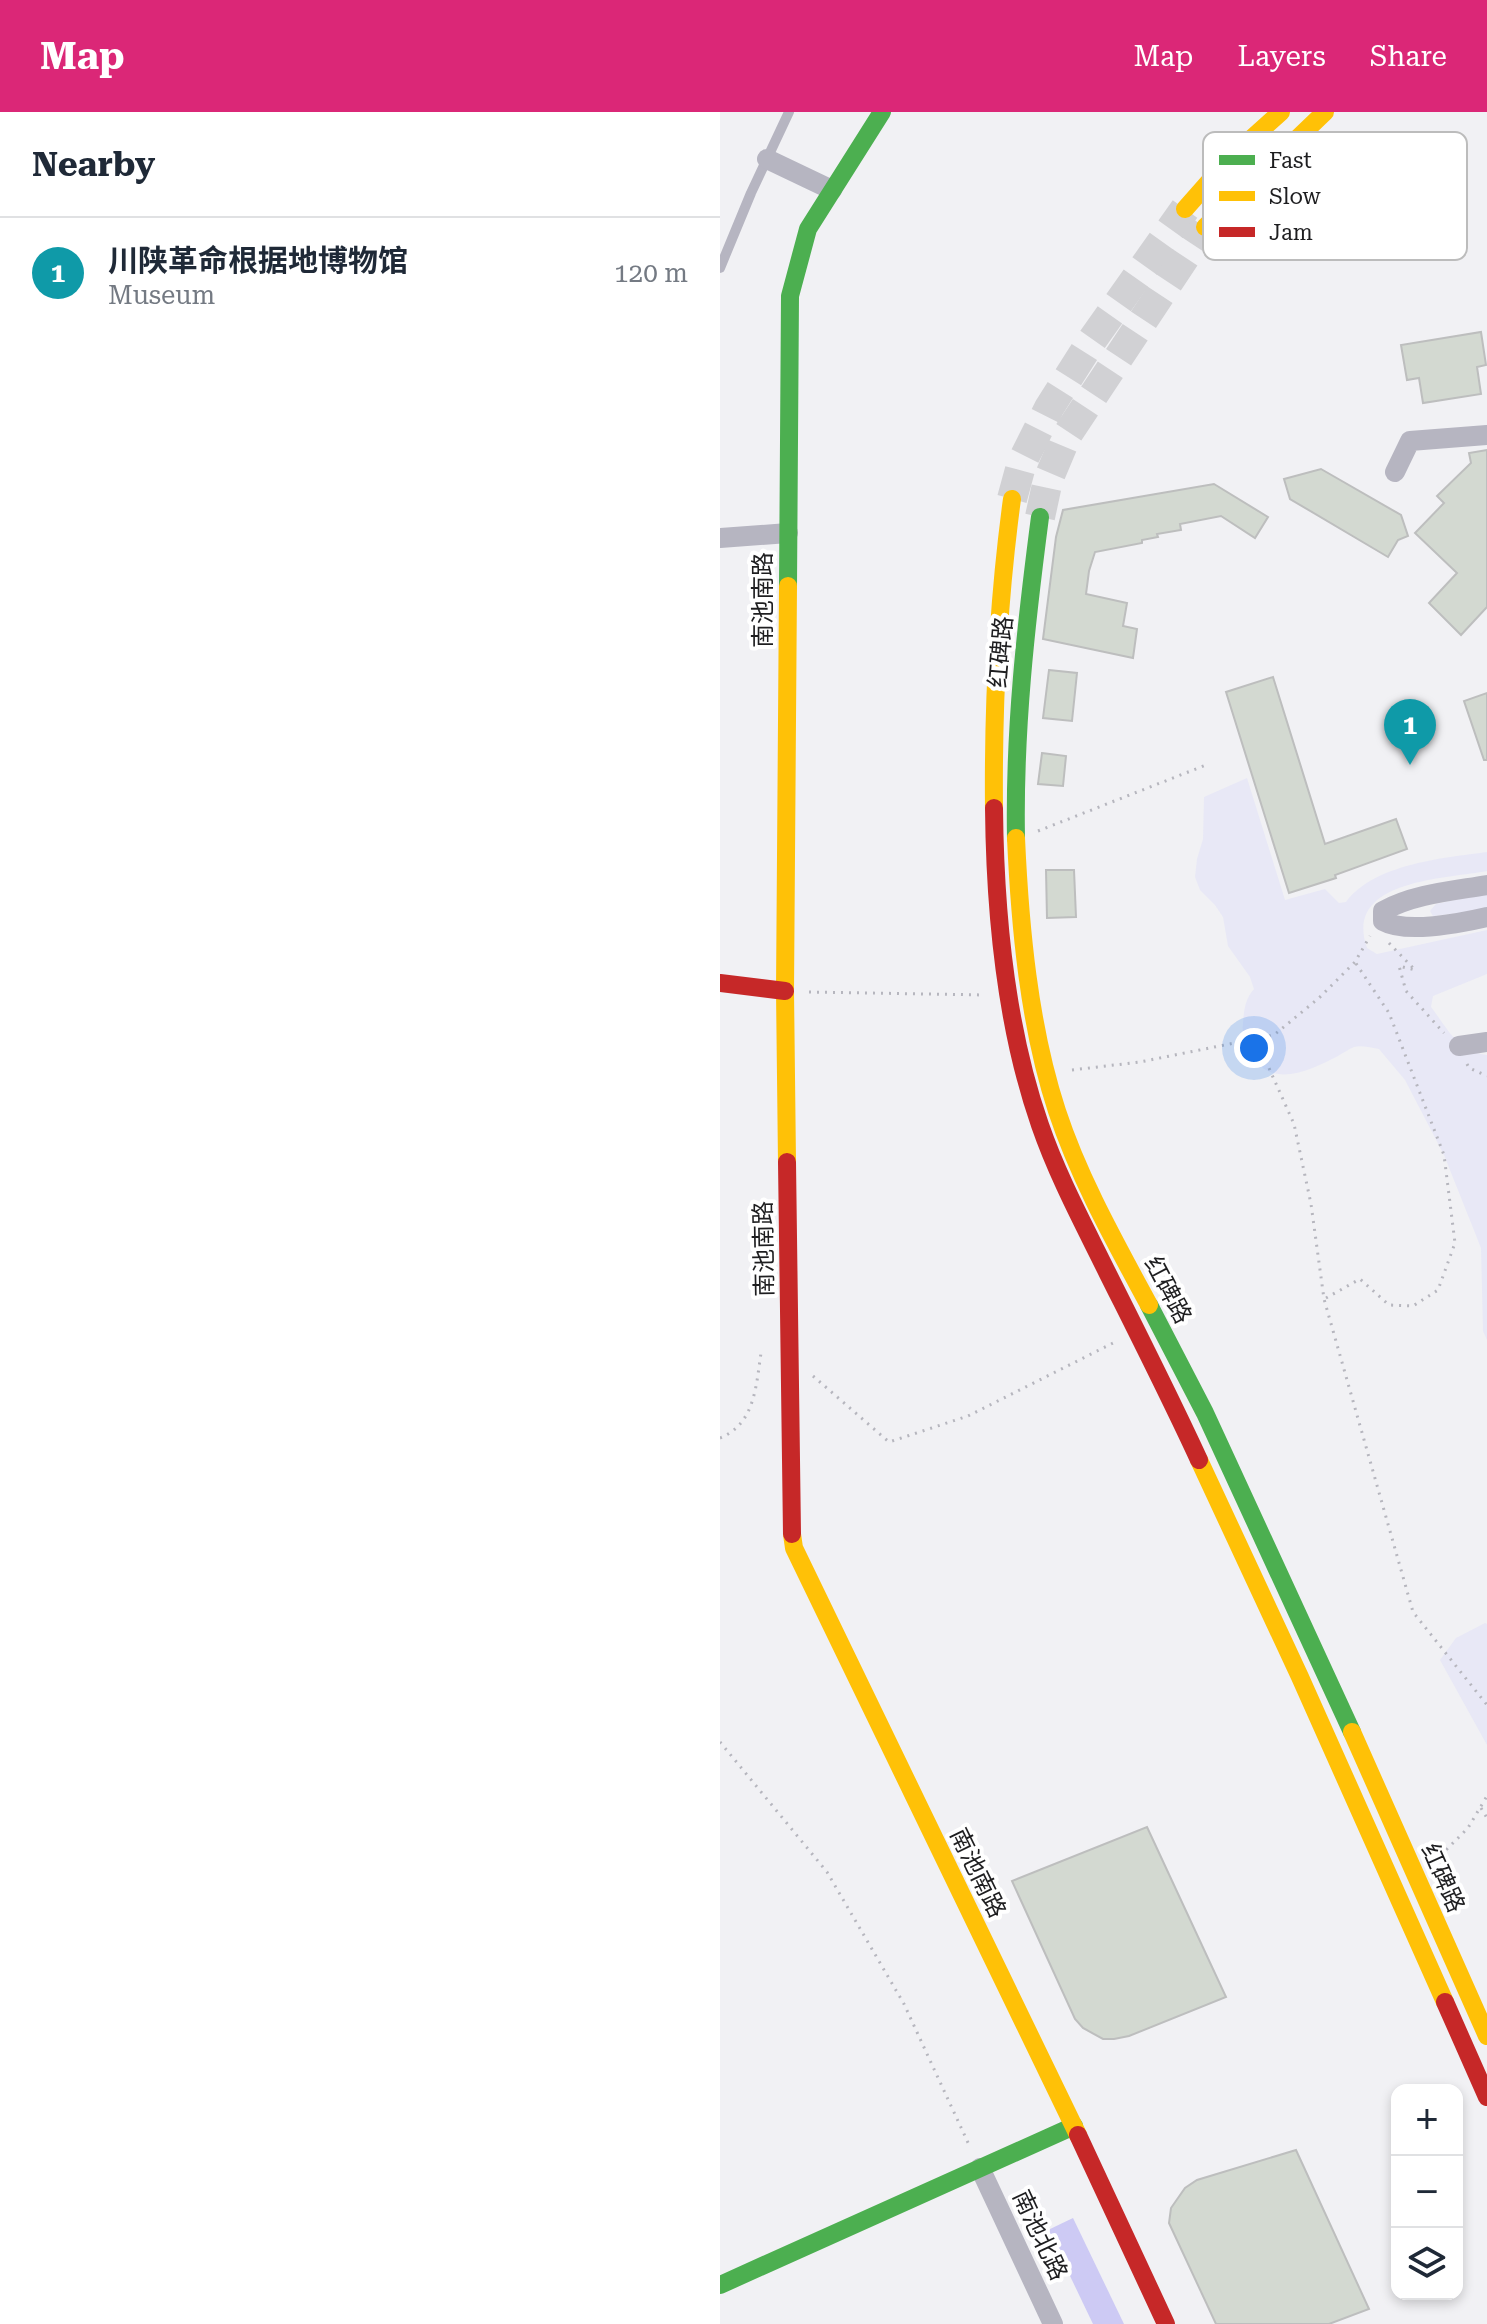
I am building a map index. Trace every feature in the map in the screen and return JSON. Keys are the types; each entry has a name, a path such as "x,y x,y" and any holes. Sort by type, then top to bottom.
{"main road":[{"name":"南池南路","path":"882,112 808,229 790,296 785,991 791,1522 794,1548 1074,2126 1166,2324"},
{"path":"1257,132 1281,112"},
{"path":"1304,132 1325,112"},
{"path":"1185,209 1203,187"},
{"path":"1012,499 996,637 993,750 995,862 999,926 1009,996 1028,1088 1046,1144 1075,1208 1183,1425 1293,1662 1487,2097"},
{"name":"红碑路","path":"1040,517 1016,758 1016,840 1027,963 1047,1076 1078,1166 1203,1409 1487,2036"},
{"path":"720,983 785,991"},
{"path":"720,2285 1074,2126"}],"street":[{"path":"767,159 832,190"},
{"path":"1395,472 1410,441 1487,435"},
{"path":"720,538 788,533"},
{"path":"1487,885 1430,894 1396,904 1383,911 1383,930 1392,926 1429,926 1487,917"},
{"path":"1459,1046 1487,1042"},
{"name":"南池北路","path":"980,2168 1053,2324"}],"lane":[{"path":"720,268 789,112"}],"path":[{"path":"1016,840 1206,765"},
{"path":"1047,1076 1076,1069 1140,1062 1274,1035 1319,998 1355,962 1372,934 1383,930 1415,970 1399,966 1406,991 1438,1028 1459,1046 1469,1068 1487,1076"},
{"path":"1324,1299 1360,1279 1389,1305 1413,1306 1438,1290 1455,1243 1444,1155 1389,1013 1355,962"},
{"path":"785,991 1009,996"},
{"path":"1256,1039 1294,1124 1311,1204 1324,1299 1413,1612 1487,1705"},
{"path":"720,1438 732,1433 753,1404 761,1353 789,1356 889,1442 968,1416 1137,1332"},
{"path":"720,1742 827,1872 904,2004 980,2168"},
{"path":"1417,1879 1468,1828 1487,1796"},
{"path":"1480,1807 1487,1818"}],"shaded area":[{"path":"1247,778 1285,900 1325,889 1339,903 1346,902 1358,889 1391,871 1430,860 1487,852 1487,871 1402,887 1383,896 1370,908 1364,925 1367,948 1377,954 1487,930 1487,974 1433,996 1431,1007 1461,1044 1487,1055 1487,1340 1483,1331 1481,1248 1444,1155 1405,1080 1379,1049 1354,1047 1305,1071 1282,1074 1262,1067 1247,1046 1243,1032 1244,1014 1254,989 1250,977 1228,946 1223,917 1200,890 1195,877 1203,839 1204,797"},
{"path":"1487,893 1487,910 1433,916 1430,911 1436,904"},
{"path":"1485,1623 1487,1745 1440,1660 1456,1638"}],"water":[{"path":"1073,2218 1124,2324 1093,2324 1048,2230"}],"building":[{"path":"1481,332 1486,365 1477,367 1481,394 1423,403 1419,378 1407,380 1401,345"},
{"path":"1487,450 1487,607 1461,635 1429,603 1457,573 1415,533 1444,503 1437,496 1471,463 1469,453"},
{"path":"1321,469 1401,515 1408,536 1398,540 1388,557 1290,499 1284,479"},
{"path":"1214,484 1268,517 1255,538 1221,516 1180,524 1181,530 1157,534 1158,537 1142,540 1142,543 1095,552 1086,594 1127,603 1123,626 1137,629 1133,658 1043,639 1056,537 1063,510"},
{"path":"1049,670 1077,673 1072,721 1043,718"},
{"path":"1273,677 1325,844 1396,819 1407,849 1289,893 1226,692"},
{"path":"1487,693 1487,760 1484,760 1464,701"},
{"path":"1042,753 1066,756 1063,786 1038,784"},
{"path":"1046,870 1074,870 1076,917 1047,918"},
{"path":"1147,1827 1226,1997 1129,2036 1103,2039 1083,2028 1075,2019 1012,1881"},
{"path":"1296,2150 1369,2309 1329,2324 1216,2324 1169,2223 1171,2208 1185,2188 1197,2180"}],"tunnel":[{"path":"1012,499 1022,462 1049,408 1090,343 1185,209"},
{"path":"1040,517 1048,480 1067,435 1203,230"}],"traffic: fast":[{"path":"788,586 790,296 808,229 882,112"},
{"path":"1016,838 1022,677 1040,517"},
{"path":"1149,1305 1205,1413 1352,1732"},
{"path":"720,2285 1074,2126"}],"traffic: slow":[{"path":"1259,132 1281,112"},
{"path":"1304,132 1325,112"},
{"path":"1185,209 1203,189"},
{"path":"994,808 997,653 1012,499"},
{"path":"787,1162 788,586"},
{"path":"1016,838 1028,976 1047,1079 1087,1185 1149,1305"},
{"path":"1199,1460 1445,2002"},
{"path":"792,1534 794,1548 1078,2135"},
{"path":"1352,1732 1487,2036"}],"traffic: jam":[{"path":"994,808 1004,968 1028,1087 1063,1182 1199,1460"},
{"path":"720,983 785,991"},
{"path":"787,1162 792,1534"},
{"path":"1445,2002 1487,2097"},
{"path":"1078,2135 1166,2324"}],"place":[{"name":"川陕革命根据地博物馆","path":"1410,765"}]}
